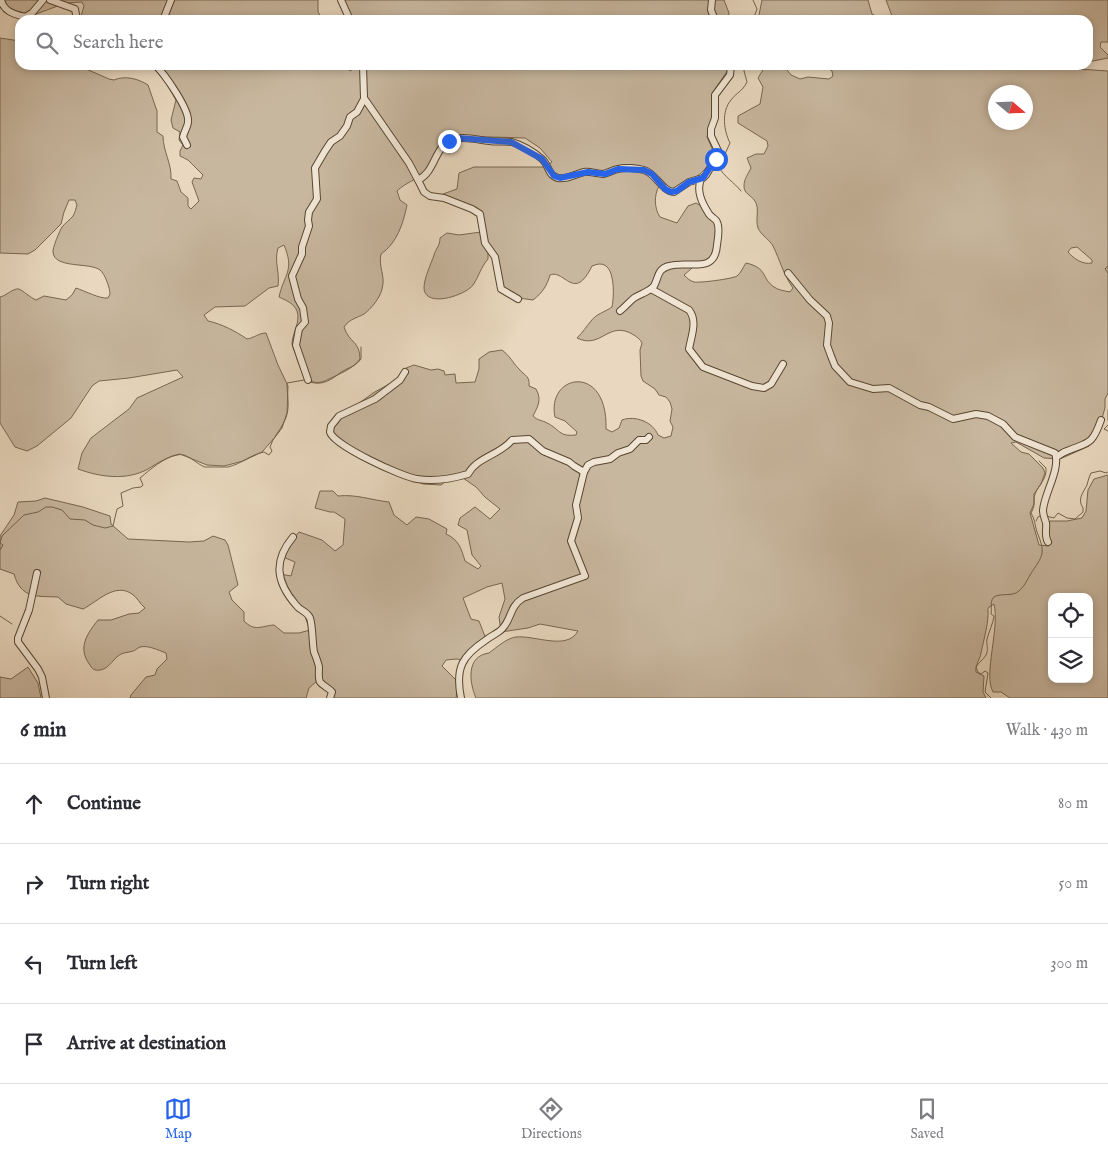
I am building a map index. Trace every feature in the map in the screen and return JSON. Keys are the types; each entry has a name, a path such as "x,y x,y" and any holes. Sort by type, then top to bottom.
{"street":[{"path":"1,0 2,6 10,13 18,15"},
{"path":"28,15 44,0"},
{"path":"49,0 75,9 76,15"},
{"path":"165,15 171,0"},
{"path":"341,0 348,15"},
{"path":"712,0 711,10 713,15"},
{"path":"161,70 187,114 188,123 183,136 187,145"},
{"path":"308,380 296,345 299,329 305,322 304,308 300,304 294,289 293,272 302,254 302,247 309,226 309,212 317,199 315,168 331,142 340,136 347,126 350,117 357,112 364,99 363,70"},
{"path":"418,180 432,168 436,155 443,146 449,141 458,138 511,142 542,159 554,176 560,178 588,172 605,174 618,169 638,169 652,174 665,189 671,192 677,191 689,182 706,175 718,156 718,150 710,132 715,115 714,100 717,92 730,75 730,70"},
{"path":"364,99 409,163 424,192 430,196 444,198 480,214 485,243 495,257 501,289 518,299"},
{"path":"620,311 632,299 651,288 661,269 683,264 707,264 715,256 718,227 717,222 711,216 700,196 698,187 701,178"},
{"path":"788,273 810,300 827,316 829,323 827,345 835,366 850,382 873,388 889,388 920,405 929,407 953,419 976,414 988,416 1003,424 1015,437 1055,453 1053,480 1043,509 1046,539 1048,542"},
{"path":"651,288 690,310 693,324 689,349 703,367 752,386 764,388 771,384 782,364"},
{"path":"405,372 400,380 375,399 339,416 330,432 334,440 354,452 404,476 415,479 451,480 468,474 471,468 478,462 507,446 512,440 521,438 529,439 543,451 569,462 584,472"},
{"path":"1056,457 1087,444 1101,420"},
{"path":"461,698 459,688 463,660 472,650 504,628 515,603 585,576 570,541 578,518 576,505 584,472 588,465 610,459 630,448 639,440 646,440 649,437"},
{"path":"293,536 286,545 278,565 280,578 297,607 306,612 310,618 319,679 332,692 330,698"},
{"path":"36,573 29,610 18,642 38,669 42,677 46,698"}],"shaded area":[{"path":"2,0 318,0 320,15 81,15 84,6 82,2 66,3 36,14 25,15 10,11"},
{"path":"339,0 724,0 729,13 729,15 346,15"},
{"path":"762,0 868,0 874,15 759,15"},
{"path":"886,0 1108,0 1108,42 1101,42 1100,47 1108,55 1108,58 1093,61 1093,15 892,15"},
{"path":"0,38 15,40 15,70 88,70 109,79 132,78 148,85 157,111 157,132 163,136 171,179 177,181 181,192 188,198 188,206 191,209 199,201 192,182 194,178 201,179 203,175 188,160 180,156 183,145 179,140 180,132 173,128 171,120 176,100 159,70 728,70 715,89 712,99 713,111 707,137 715,155 702,172 686,183 673,190 659,186 656,197 657,210 660,217 677,223 688,206 696,203 703,207 716,223 715,245 710,259 699,262 684,275 690,280 703,282 734,277 740,273 746,263 761,270 774,287 790,292 793,288 773,246 758,228 756,204 745,191 744,186 745,179 751,168 747,158 756,154 764,154 768,146 767,141 738,123 738,116 760,104 763,87 758,78 763,70 787,70 791,75 800,79 808,77 829,79 833,76 831,70 1108,71 1108,393 1105,399 1105,408 1100,425 1089,446 1060,459 1044,458 1016,442 1011,443 1021,452 1029,454 1043,468 1045,473 1041,484 1034,494 1034,504 1030,513 1039,545 1049,546 1047,529 1050,521 1067,521 1082,518 1086,511 1088,490 1094,479 1108,475 1108,698 1010,698 1001,692 993,692 990,684 990,674 995,626 994,604 988,608 986,630 976,669 976,672 984,676 983,692 986,698 476,698 472,685 471,671 476,659 482,655 489,653 509,639 516,637 559,641 573,637 578,631 540,624 528,628 501,632 499,617 505,599 502,583 487,587 463,598 471,619 479,621 486,639 465,661 457,659 446,660 442,666 455,679 459,680 456,698 328,698 330,692 317,681 309,688 306,698 130,698 146,677 155,675 157,669 167,659 166,653 150,647 140,647 134,651 123,653 105,668 97,670 92,668 86,659 84,653 85,641 98,620 111,620 139,613 145,608 134,595 119,590 106,594 83,609 66,604 58,597 37,596 25,592 17,582 14,574 0,569 0,536 14,515 18,502 36,501 45,498 110,516 111,524 128,539 189,542 204,541 213,536 225,540 238,585 229,592 232,600 244,612 244,621 255,627 274,625 284,633 299,633 310,630 304,614 294,608 287,599 280,574 291,576 295,562 283,557 288,545 299,532 322,540 335,551 343,545 345,519 334,512 315,508 320,491 333,491 338,496 357,496 389,502 394,515 407,525 416,517 429,519 447,529 446,534 459,545 465,561 478,569 481,566 472,555 467,530 458,525 460,518 475,507 490,519 500,509 476,487 463,478 450,478 441,485 423,484 342,448 329,437 329,425 373,393 400,378 406,368 414,365 431,370 438,369 444,371 445,375 455,374 456,383 475,382 479,369 479,359 489,352 502,350 527,376 529,386 536,389 538,393 538,406 533,416 566,435 576,435 577,432 565,421 555,417 555,402 559,391 568,384 578,382 588,384 598,393 604,407 606,429 612,432 619,428 622,420 632,418 648,423 656,430 658,435 664,438 671,436 673,427 670,421 672,409 666,397 659,395 655,389 643,381 641,376 640,350 642,343 634,335 618,330 593,340 586,341 577,338 593,319 612,307 613,282 609,269 605,265 592,266 586,277 575,284 555,274 550,275 544,289 533,300 519,298 503,290 496,258 488,250 488,259 469,289 455,296 438,299 431,298 426,294 424,288 425,280 440,238 447,233 459,235 481,232 481,214 443,194 457,189 459,173 474,167 544,167 552,162 540,148 525,138 460,136 450,138 438,146 428,168 423,173 397,191 400,200 407,205 404,219 395,239 387,250 381,254 380,263 383,284 379,296 367,312 351,320 344,327 360,353 360,359 346,371 322,382 312,382 302,371 292,344 298,319 297,311 292,304 279,297 289,267 284,245 278,248 277,253 278,286 269,288 245,306 215,307 204,315 208,321 228,328 247,339 266,333 288,386 287,413 282,428 276,436 262,452 243,461 224,466 207,465 180,454 167,458 140,473 131,475 104,476 78,469 82,453 91,438 129,409 137,398 183,377 177,370 99,381 92,386 71,418 37,446 27,451 15,447 0,423 0,297 17,289 36,300 44,296 66,300 76,288 105,298 108,298 110,294 107,281 100,270 89,266 59,261 53,252 62,227 74,215 77,205 75,200 69,200 61,224 35,250 28,254 0,253","holes":["1077,247 1092,260 1092,263 1085,263 1076,259 1068,252 1071,248"]},
{"path":"28,667 38,683 41,698 0,698 0,677 11,679"}],"waterway":[{"path":"753,0 757,9 755,15"},
{"path":"741,191 719,167 730,143 725,127 726,110 731,100 747,82 744,70"},
{"path":"1108,266 1105,269 1108,273"},
{"path":"310,382 326,382 356,364 361,359 361,347"},
{"path":"0,550 3,545 0,543 2,536 24,515 38,512 46,507 62,510 70,519 85,520 93,525 105,528 113,526 117,509 123,506 121,493 141,487 143,485 140,478 157,464 172,456 184,455 205,467 228,467 260,453 264,452 269,455 272,451 271,443 286,417 288,403 287,383 304,380"},
{"path":"1108,410 1108,420"},
{"path":"1108,425 1104,429 1108,431"},
{"path":"991,698 985,692 988,673 985,671 981,674 976,667 987,653 987,639 994,616 991,614 992,600 995,596 1013,594 1021,589 1042,554 1042,545 1031,513 1035,494 1046,472 1046,468 1039,461"},
{"path":"1046,516 1054,518 1058,513 1067,518 1075,519 1083,512 1081,505 1082,493 1091,473 1108,472"},
{"path":"1036,521 1042,515"},
{"path":"0,616 12,624"}],"route":[{"path":"449,141 458,138 511,142 542,159 550,172 560,178 588,172 605,174 618,169 644,170 652,174 667,191 671,192 677,191 689,182 703,178 716,159"}]}
